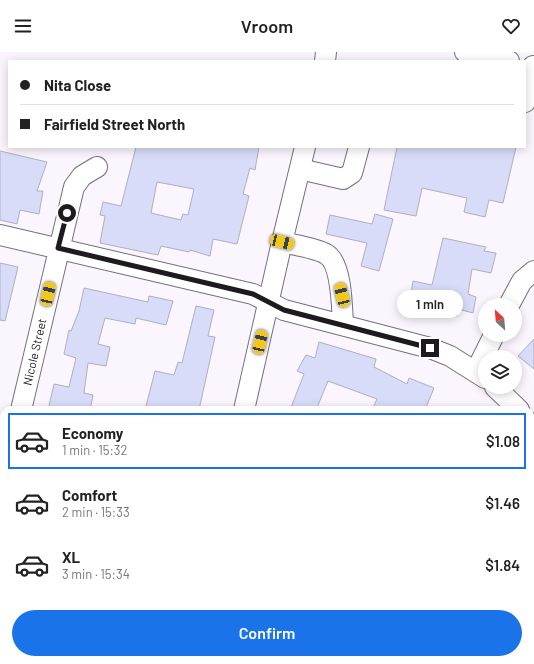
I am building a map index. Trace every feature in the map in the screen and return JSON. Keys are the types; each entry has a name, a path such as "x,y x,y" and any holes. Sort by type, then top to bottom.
{"street":[{"path":"465,52 504,60"},
{"path":"526,96 531,65"},
{"path":"245,406 305,148"},
{"path":"300,169 343,179 352,173 359,148"},
{"name":"Nicole Street","path":"22,406 58,248 76,182 89,170 97,167"},
{"path":"0,235 253,294 284,310 430,348 450,356 478,374"},
{"path":"282,242 324,253 331,257 334,263 342,295 343,325"},
{"path":"513,298 522,282 534,271"},
{"path":"502,394 515,406"}],"building":[{"path":"136,148 259,148 255,170 250,168 243,194 249,196 237,244 213,239 210,256 190,250 189,252 161,246 158,255 100,243 105,216 100,215 103,202 121,206","holes":["157,182 194,189 188,215 183,214 181,220 151,213"]},
{"path":"397,148 516,148 503,203 489,200 485,217 464,212 467,198 422,188 416,216 384,210"},
{"path":"0,151 47,162 37,191 43,191 39,214 20,210 17,224 0,220"},
{"path":"375,214 393,219 379,271 361,266 367,243 326,234 330,215 372,224"},
{"path":"443,238 486,247 484,251 496,253 491,273 472,269 468,294 476,297 473,313 458,309 457,316 410,300 413,281 432,285"},
{"path":"0,263 18,267 5,321 0,320"},
{"path":"84,288 148,302 149,296 173,301 166,325 136,318 135,324 105,318 98,344 110,347 106,366 88,363 84,393 93,395 91,406 49,406 54,384 69,387 76,358 64,354 69,330 71,331 79,311"},
{"path":"196,306 214,310 208,336 215,337 200,406 146,406 155,371 174,375 178,362 182,363"},
{"path":"534,339 534,369 522,359 522,352"},
{"path":"319,342 376,359 374,367 407,384 409,378 434,388 427,406 374,406 377,399 328,381 318,406 292,406 304,374 297,371 306,355 315,358"}],"route":[{"path":"67,213 58,248 253,294 284,310 430,348"}]}
